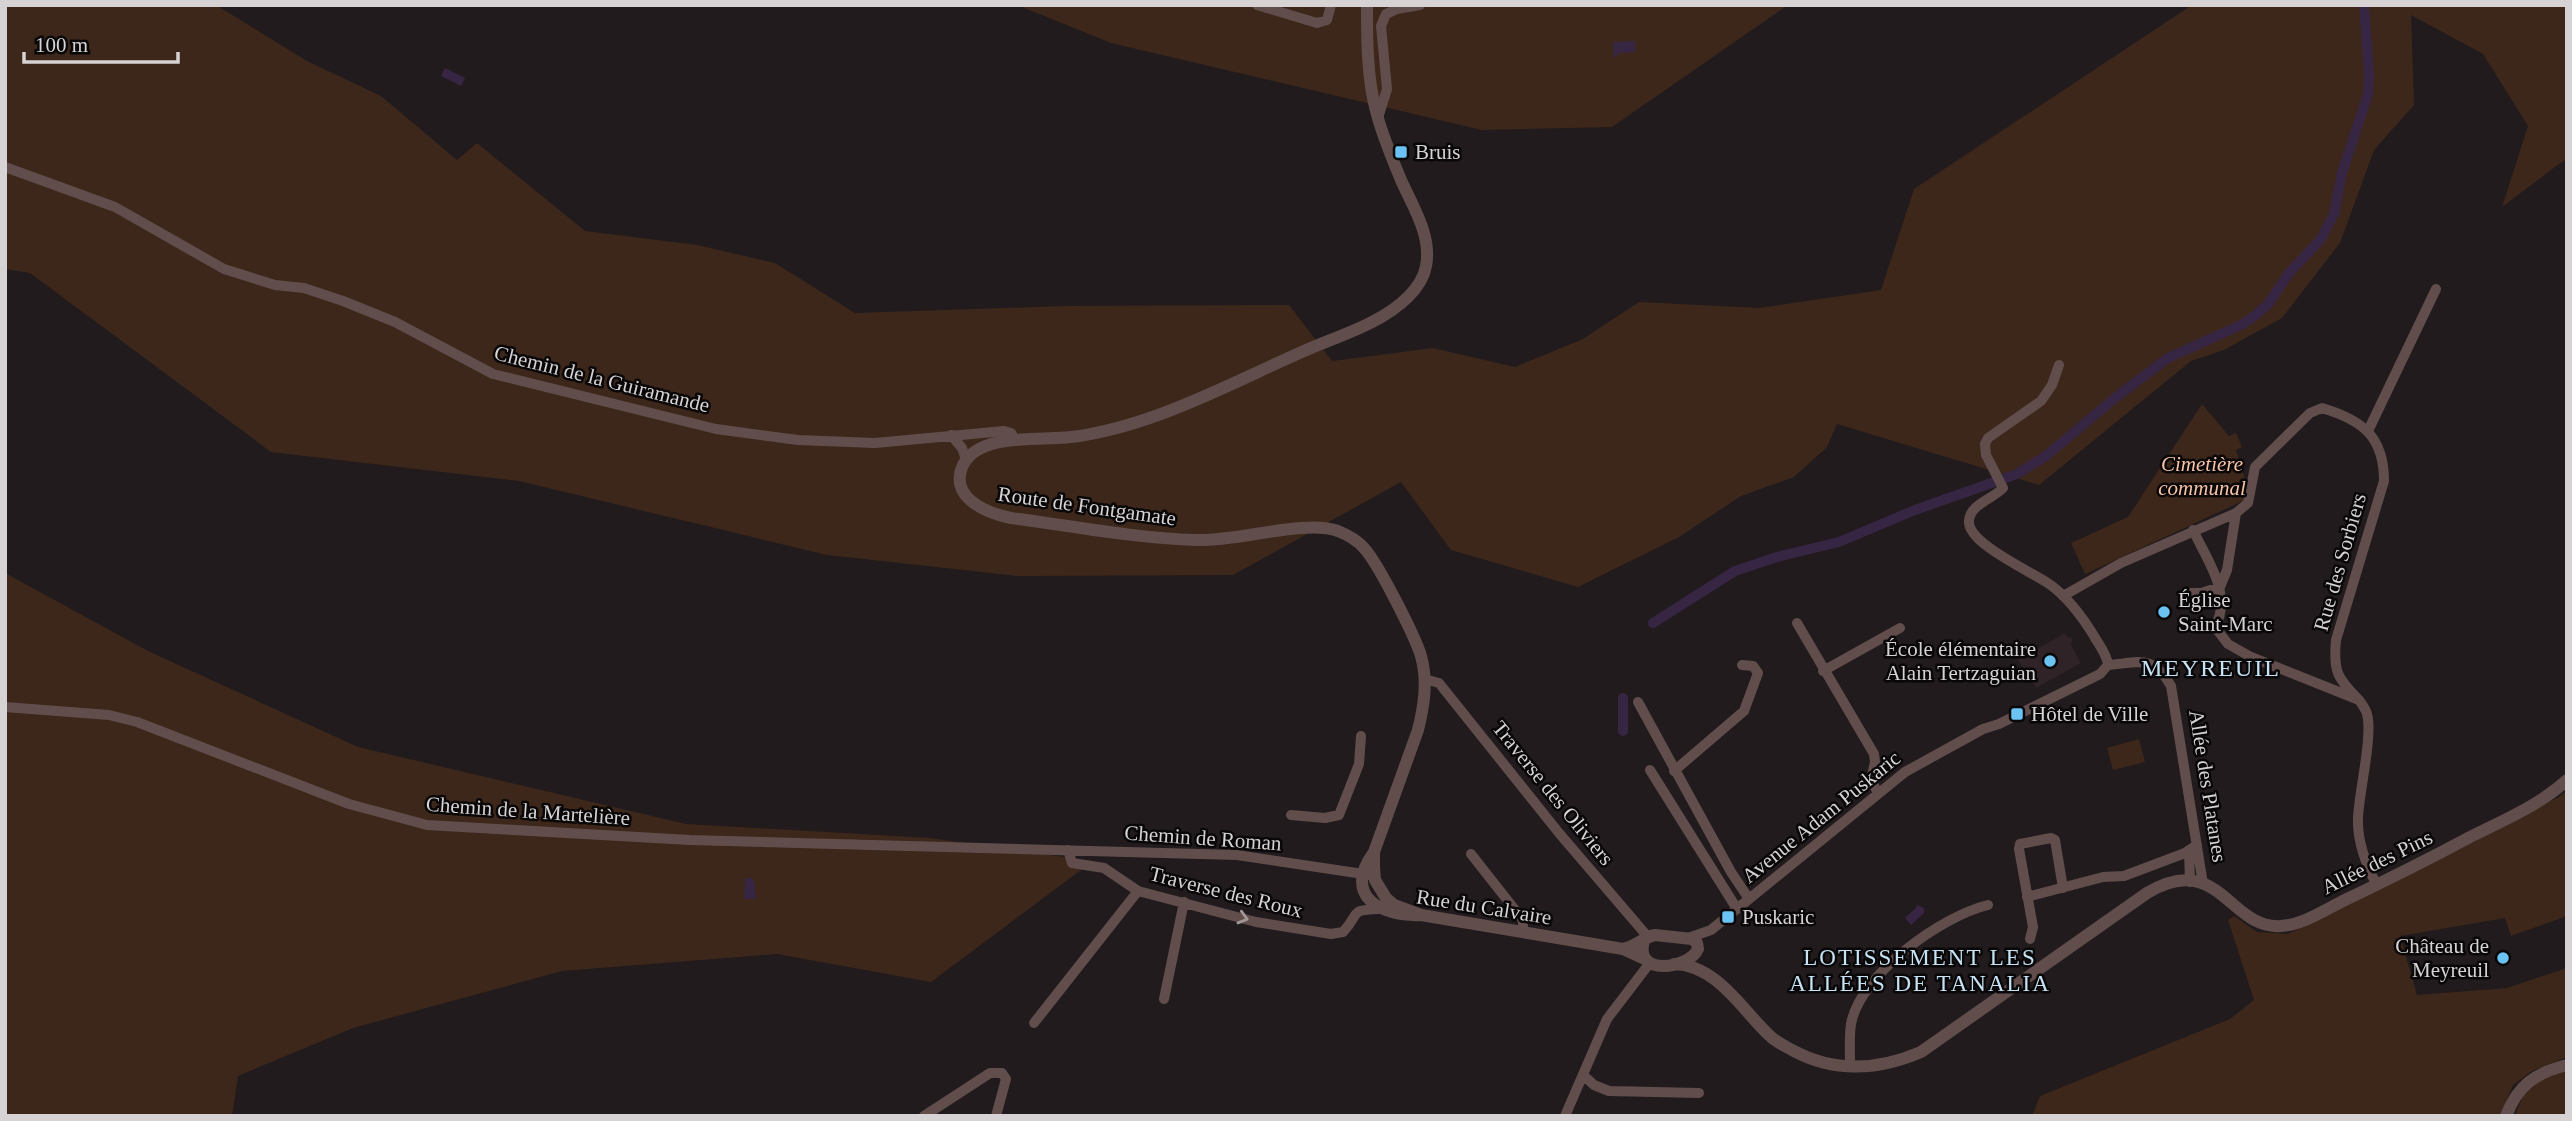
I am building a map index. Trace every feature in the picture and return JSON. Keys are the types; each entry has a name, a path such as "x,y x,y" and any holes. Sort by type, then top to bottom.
{"street":[{"path":"1257,5 1317,23 1327,20 1331,5"},
{"path":"951,435 962,448 966,459 976,450 990,444 1072,437 1106,431 1156,416 1368,323 1407,298 1419,283 1426,265 1427,246 1422,225 1378,118 1371,86 1367,5"},
{"path":"1378,118 1387,89 1381,26 1386,14 1419,5"},
{"name":"Chemin de la Guiramande","path":"5,167 115,207 224,269 275,285 317,292 395,322 493,374 716,429 765,436 852,444 1004,431 1011,433 1016,441"},
{"path":"2063,596 2121,563 2235,513 2248,503 2255,467 2316,409 2322,408 2346,415 2368,431 2436,289"},
{"path":"2059,365 2052,385 2041,401 1989,438 1985,444 1986,455 2000,480 2000,492 1973,510 1969,521 1971,531 1988,548 2032,572 2063,596 2086,624 2108,665"},
{"name":"Rue des Sorbiers","path":"2359,700 2340,681 2334,662 2336,639 2384,481 2384,463 2376,441 2368,431"},
{"name":"Route de Fontgamate","path":"966,459 960,471 960,484 967,498 978,508 1011,519 1196,540 1221,540 1316,527 1353,537 1366,550 1421,656 1424,679 1423,712 1418,730 1374,852 1363,873"},
{"path":"2187,593 2202,593 2220,587 2227,570 2235,513"},
{"path":"2193,530 2220,587 2221,615 2215,627 2228,644 2251,657 2359,700 2367,715 2357,820 2369,871 2377,885"},
{"path":"1797,623 1874,754 1871,779 1878,793"},
{"path":"1823,671 1900,628"},
{"name":"Allée des Platanes","path":"2108,665 2127,661 2148,664 2161,671 2171,686 2196,883"},
{"path":"1674,771 1744,711 1758,674 1753,666 1742,665"},
{"name":"Avenue Adam Puskaric","path":"1698,951 1711,930 1878,793 1925,760 1983,729 1999,724 2100,674 2108,665"},
{"name":"Traverse des Oliviers","path":"1424,679 1439,683 1646,939"},
{"path":"1638,702 1731,873 1749,899"},
{"name":"Chemin de la Martelière","path":"5,707 99,714 137,722 349,804 427,825 690,840 1068,853"},
{"path":"1291,815 1325,818 1339,816 1359,764 1361,736"},
{"path":"1650,770 1737,909"},
{"name":"Allée des Pins","path":"2196,883 2224,894 2254,920 2272,926 2283,926 2301,921 2377,885 2502,821 2567,780"},
{"path":"2030,939 2032,927 2019,849 2023,843 2051,838 2055,840 2063,888"},
{"path":"2028,897 2103,877 2123,876 2193,848"},
{"name":"Route de Fontgamate","path":"1374,852 1376,880"},
{"name":"Chemin de Roman","path":"1068,853 1237,855 1363,873 1376,880"},
{"name":"Traverse des Roux","path":"1068,853 1072,863 1104,869 1138,891 1256,922 1331,934 1343,932 1360,909 1379,909"},
{"path":"1471,854 1523,920 1523,932"},
{"path":"1363,873 1365,892 1379,909"},
{"path":"1376,880 1380,891 1394,905 1421,915"},
{"path":"1674,964 1702,971 1721,985 1773,1039 1801,1055 1819,1062 1850,1067 1884,1065 1921,1052 2147,893 2172,882 2196,883"},
{"path":"1034,1023 1138,891"},
{"path":"1164,999 1184,902"},
{"path":"1850,1067 1851,1023 1869,986 1894,960 1924,936 1970,911 1988,905"},
{"name":"Rue du Calvaire","path":"1379,909 1407,916 1421,915 1623,949 1647,961"},
{"name":"Avenue Adam Puskaric","path":"1688,938 1711,930"},
{"path":"1623,949 1655,935 1688,938 1695,940 1697,962 1702,971"},
{"path":"1646,939 1642,950 1647,961 1658,966 1674,964 1692,957 1698,951"},
{"path":"1566,1116 1607,1019 1647,961"},
{"path":"2506,1116 2521,1086 2538,1075 2567,1065"},
{"path":"924,1116 990,1073 998,1072 1006,1079 996,1116"},
{"path":"1583,1075 1609,1091 1699,1093"}],"shaded area":[{"path":"1635,41 1635,52 1618,53 1618,56 1614,57 1613,42"},
{"path":"445,68 465,78 461,86 441,76"},
{"name":"École élémentaire Alain Tertzaguian","path":"2065,633 2067,637 2073,638 2071,645 2081,663 2036,688 2018,660"},
{"path":"745,878 754,881 756,899 744,899"},
{"path":"1917,905 1924,908 1924,913 1911,925 1905,918"}],"green space":[{"path":"5,5 216,5 307,61 381,96 457,160 477,143 585,231 697,245 775,263 855,313 1066,306 1289,305 1332,361 1433,348 1515,367 1583,339 1639,302 1759,308 1881,290 1914,189 2192,5 2567,5 2567,158 2502,207 2528,126 2483,54 2411,15 2414,105 2374,150 2340,243 2282,318 2224,350 2191,361 2039,485 1837,424 1827,447 1794,477 1741,496 1679,537 1578,587 1451,550 1401,482 1233,575 1019,576 827,555 519,481 271,452 30,273 5,269"},
{"path":"1017,5 1788,5 1612,127 1482,130 1111,43"},
{"name":"Cimetière communal","path":"2202,404 2229,436 2236,433 2242,447 2236,450 2247,486 2245,500 2085,574 2071,543 2128,517"},
{"path":"5,573 148,651 358,747 686,824 930,838 1093,861 931,982 777,954 562,971 353,1028 238,1076 232,1116 5,1116"},
{"path":"2139,739 2145,762 2113,770 2107,748"},
{"path":"2567,791 2567,916 2511,936 2505,918 2400,936 2417,995 2507,988 2567,968 2567,1057 2532,1071 2513,1085 2500,1116 2032,1116 2040,1096 2230,1019 2254,1000 2228,920 2234,916 2257,932 2288,934"},
{"path":"2567,1068 2567,1116 2515,1116 2524,1096 2534,1084"}],"waterway":[{"path":"1653,623 1735,571 1777,557 1839,542 1915,510 2017,474 2046,456 2168,358 2243,324 2257,314 2269,303 2289,273 2321,239 2334,214 2342,173 2368,94 2364,5"},
{"path":"1623,698 1623,731"}],"place":[{"name":"Bruis","path":"1401,152"},
{"name":"Église Saint-Marc","path":"2164,612"},
{"name":"École élémentaire Alain Tertzaguian","path":"2050,661"},
{"name":"Hôtel de Ville","path":"2017,714"},
{"name":"Puskaric","path":"1728,917"},
{"name":"Château de Meyreuil","path":"2503,958"}],"district":[{"name":"MEYREUIL","path":"2211,668"},
{"name":"LOTISSEMENT LES ALLÉES DE TANALIA","path":"1920,970"}]}
